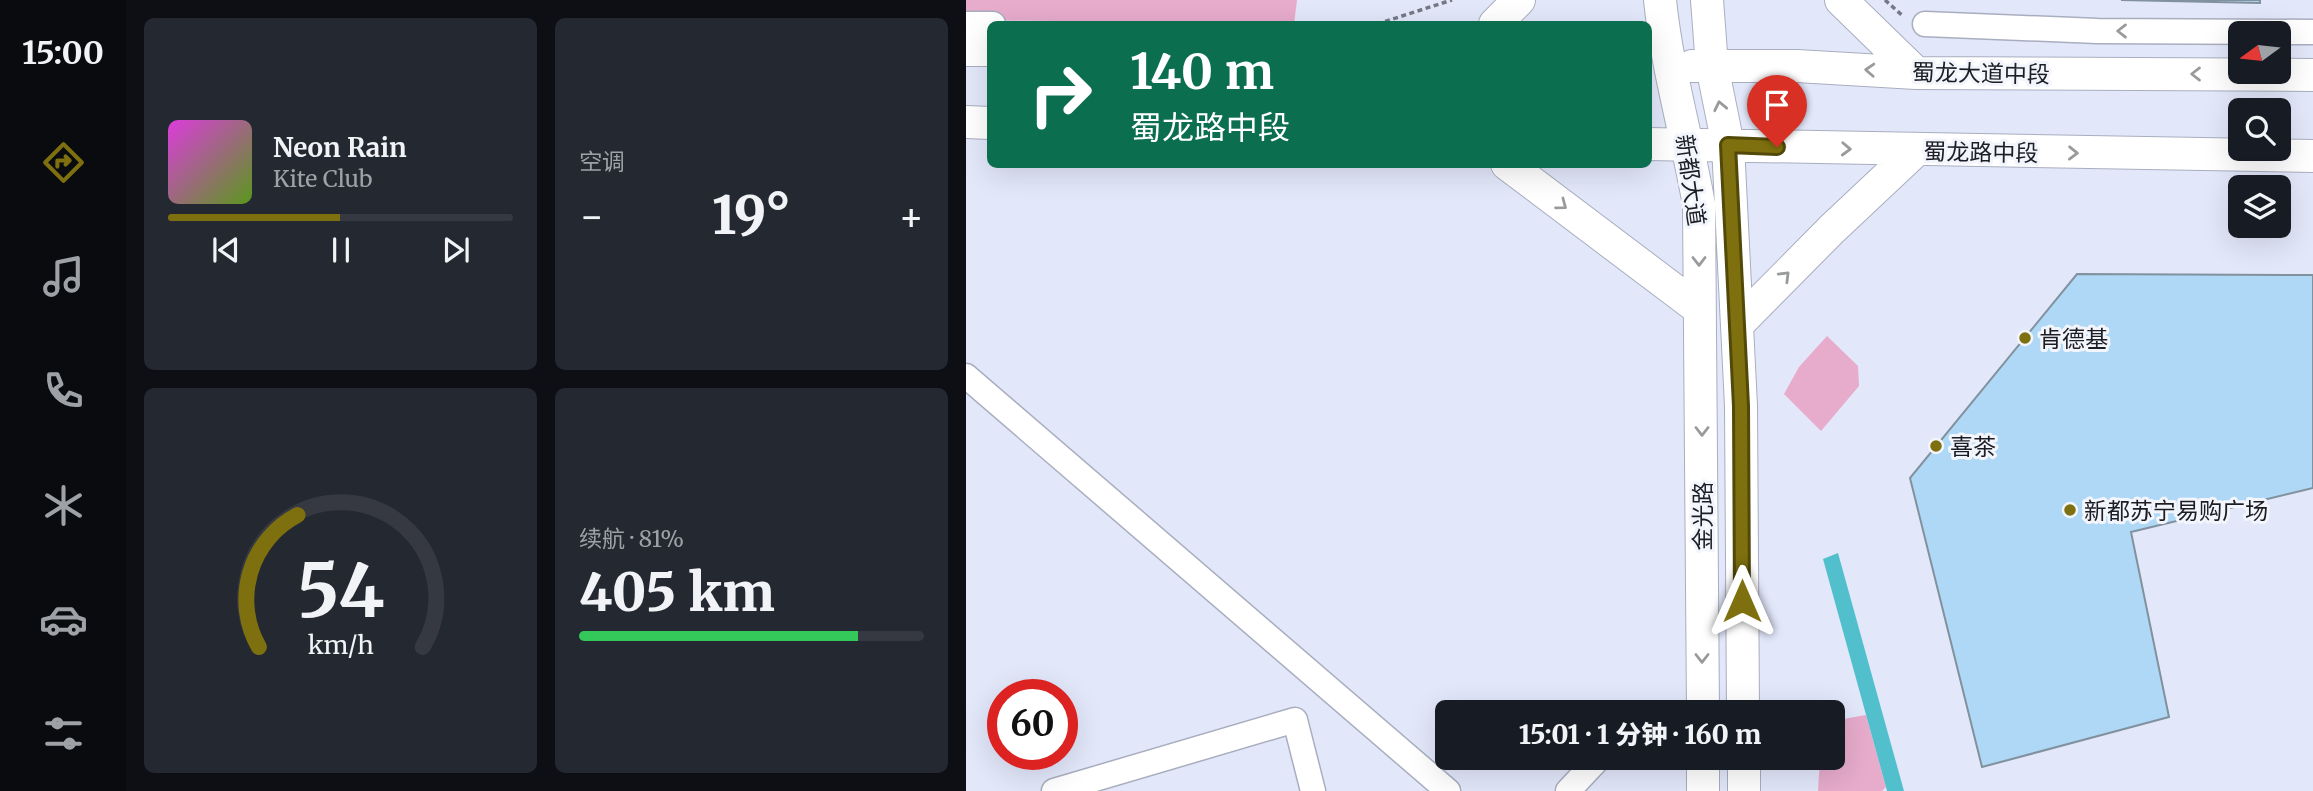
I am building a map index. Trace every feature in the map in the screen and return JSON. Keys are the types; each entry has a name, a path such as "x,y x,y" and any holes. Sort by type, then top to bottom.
{"main road":[{"path":"1498,21 1519,0"},
{"name":"新都大道","path":"1660,0 1659,66 1689,145 1699,205 1698,308 1701,363"},
{"path":"1707,0 1712,66"},
{"path":"1841,0 1916,73"},
{"path":"966,50 987,50"},
{"name":"蜀龙大道中段","path":"1659,66 1797,66 1916,73 2313,75"},
{"name":"金光路","path":"1712,66 1728,145 1741,406 1743,700"},
{"path":"966,122 987,123"},
{"name":"蜀龙路中段","path":"1652,144 1915,151 2313,156"},
{"path":"1737,325 1832,229 1915,151"},
{"path":"1512,168 1698,308"},
{"name":"金光路","path":"1701,363 1703,700"},
{"path":"1703,770 1703,791"},
{"path":"1744,770 1744,791"}],"street":[{"path":"1918,23 2097,31 2313,32"},
{"path":"966,24 987,24"},
{"path":"966,376 1448,791"},
{"path":"1054,791 1295,720 1313,791"},
{"path":"1568,791 1588,770"}],"path":[{"path":"1386,21 1452,0"},
{"path":"1885,0 1918,23"}],"shaded area":[{"path":"966,0 1297,0 1294,21 966,20"},
{"path":"1827,336 1858,366 1859,386 1821,431 1784,394 1799,367"},
{"path":"1866,715 1886,787 1882,791 1818,791 1819,770 1845,770 1845,719"}],"water":[{"path":"1838,553 1904,791 1887,791 1823,559"}],"building":[{"path":"2121,0 2260,0 2260,3"},
{"name":"新都苏宁易购广场","path":"2077,274 2313,275 2313,488 2131,532 2169,717 1982,767 1910,478"}],"place":[{"name":"肯德基","path":"2025,338"},
{"name":"喜茶","path":"1936,446"},
{"name":"新都苏宁易购广场","path":"2070,510"}],"route":[{"path":"1742,601 1741,406 1728,145 1777,147"}]}
